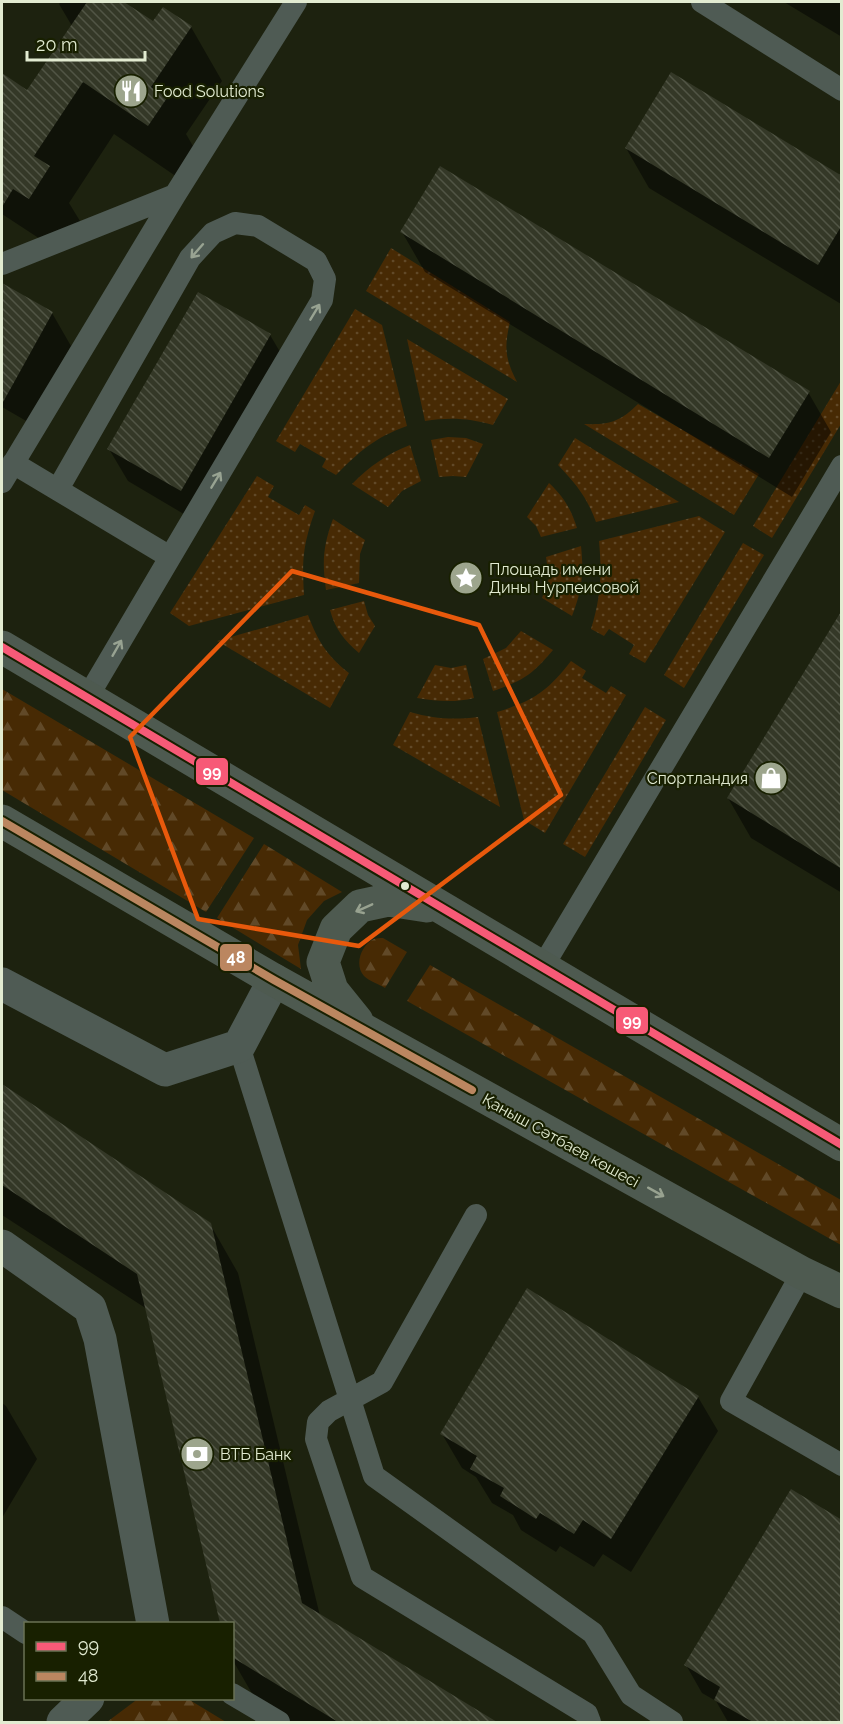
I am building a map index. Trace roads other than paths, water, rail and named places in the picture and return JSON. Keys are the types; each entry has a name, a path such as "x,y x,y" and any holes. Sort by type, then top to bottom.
{"main road":[{"path":"2,647 842,1145"},
{"name":"Қаныш Сәтбаев көшесі","path":"2,821 366,1032 802,1274 842,1292"},
{"path":"366,1032 332,990 323,962 336,929 360,906 388,900 441,908"},
{"path":"802,1274 842,1300"}],"street":[{"path":"2,984 165,1070 239,1046 274,980"},
{"path":"2,1246 90,1308 100,1339 153,1622"},
{"path":"63,1722 86,1700"}],"lane":[{"path":"170,556 58,489 7,472 175,195 296,2"},
{"path":"702,2 842,90"},
{"path":"2,264 175,195"},
{"path":"58,489 190,258 213,232 236,223 258,226 316,261 325,279 322,300 87,698"},
{"path":"543,966 842,466"},
{"path":"239,1046 374,1476 593,1633 631,1695 672,1722"},
{"path":"476,1215 382,1382 329,1411 318,1422 316,1439 362,1577 587,1714 590,1722"},
{"path":"802,1274 730,1401 842,1465"},
{"path":"2,1617 24,1632"},
{"path":"234,1695 279,1722"}],"place":[{"name":"Food Solutions","path":"131,91"},
{"name":"Площадь имени Дины Нурпеисовой","path":"466,578"},
{"name":"Спортландия","path":"771,778"},
{"name":"ВТБ Банк","path":"197,1454"}]}
